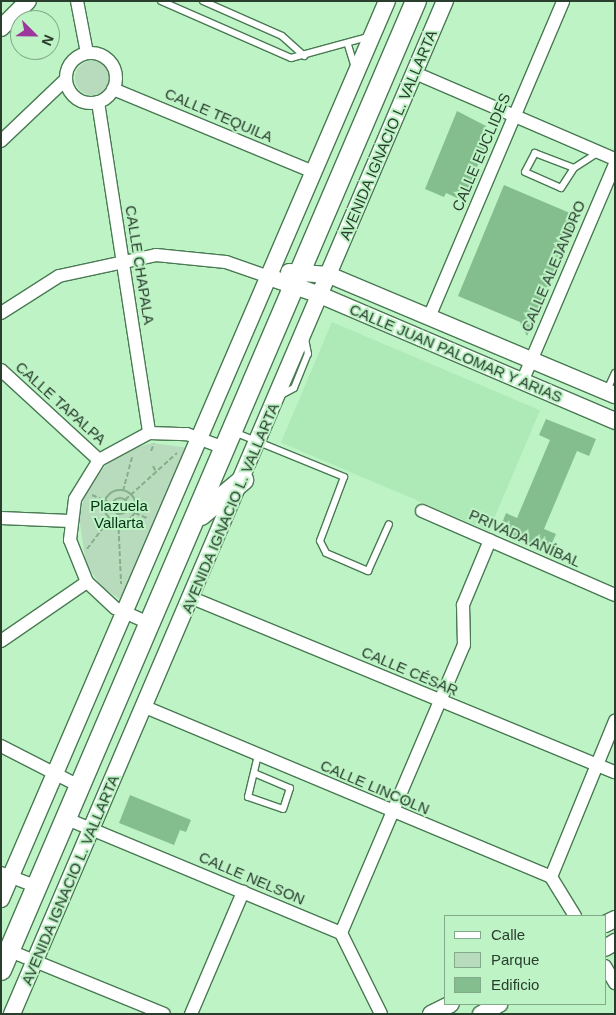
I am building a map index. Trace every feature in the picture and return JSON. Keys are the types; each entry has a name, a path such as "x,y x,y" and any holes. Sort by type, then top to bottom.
{"main road":[{"name":"AVENIDA IGNACIO L. VALLARTA","path":"1,970 231,440 416,1"},
{"path":"197,518 242,480"}],"street":[{"path":"1,28 28,1"},
{"path":"77,1 87,52"},
{"name":"AVENIDA IGNACIO L. VALLARTA","path":"12,1014 192,598 445,1"},
{"name":"CALLE EUCLIDES","path":"430,315 563,1"},
{"path":"1,899 6,875 54,776 200,438 265,273 313,172 357,71 382,5"},
{"path":"1,141 66,80 69,65 87,52 102,55 113,66 113,89 98,102 77,99 66,80"},
{"path":"415,73 615,159"},
{"name":"CALLE TEQUILA","path":"113,89 313,172"},
{"name":"CALLE CHAPALA","path":"98,102 152,437"},
{"name":"CALLE ALEJANDRO","path":"522,382 615,164"},
{"path":"1,313 59,276 122,260 189,255 299,280"},
{"name":"CALLE JUAN PALOMAR Y ARIAS","path":"299,280 328,275 430,315 610,393"},
{"name":"CALLE JUAN PALOMAR Y ARIAS","path":"299,280 320,294 615,421"},
{"name":"CALLE TAPALPA","path":"1,370 99,460"},
{"path":"152,624 124,613 87,582 75,559 70,521 85,477 99,460 152,437 231,440"},
{"name":"PRIVADA ANÍBAL","path":"422,511 615,595"},
{"path":"1,518 70,521"},
{"path":"381,1014 341,933 464,645 463,605 490,540"},
{"path":"1,641 87,582"},
{"name":"CALLE CÉSAR","path":"192,598 615,772"},
{"name":"CALLE LINCOLN","path":"145,707 551,877"},
{"path":"574,915 551,877 615,721"},
{"path":"1,746 54,776 80,787"},
{"name":"CALLE NELSON","path":"67,819 341,933"},
{"path":"6,875 37,887"},
{"path":"192,1014 243,892"},
{"path":"10,951 164,1014"},
{"path":"606,968 615,983"},
{"path":"431,1014 448,1005"},
{"path":"481,1014 498,1005"}],"lane":[{"path":"161,1 281,55 304,56 348,45 372,35"},
{"path":"203,1 282,36 304,56"},
{"path":"348,45 357,71"},
{"path":"574,168 535,152 526,172 560,188 574,168 599,152"},
{"path":"610,393 615,373"},
{"path":"231,440 258,442 344,477 320,541 326,553 368,571 389,524"},
{"path":"254,773 290,788 283,809 248,797 258,755"}],"path":[{"path":"125,500 182,448"},
{"path":"123,490 133,451"},
{"path":"131,459 136,459"},
{"path":"153,466 156,472"},
{"path":"105,501 112,492 123,490 131,495 135,513"},
{"path":"90,494 112,504 118,514 121,592"},
{"path":"112,504 118,498 125,500"},
{"path":"118,514 128,510 125,500"},
{"path":"105,501 110,519"},
{"path":"135,513 155,522"},
{"path":"110,519 119,522 135,513"},
{"path":"81,557 110,519"}],"shaded area":[{"path":"332,322 540,410 489,531 281,443"}],"green space":[{"path":"92,61 99,62 104,66 108,71 108,85 104,90 99,94 92,95 85,94 80,90 76,85 75,78 76,71 80,66 85,62"},
{"name":"Plazuela Vallarta","path":"152,443 189,448 121,600 102,587 86,564 79,517 86,491 106,465 125,451"}],"building":[{"path":"457,111 486,126 480,140 487,143 468,189 461,186 457,198 446,193 444,197 425,189"},
{"path":"504,185 577,216 527,336 520,322 458,296"},
{"path":"546,419 596,439 589,456 577,451 544,529 556,534 548,552 499,531 506,513 517,518 550,440 539,435"},
{"path":"130,795 191,820 186,832 180,830 174,845 119,823"}]}
